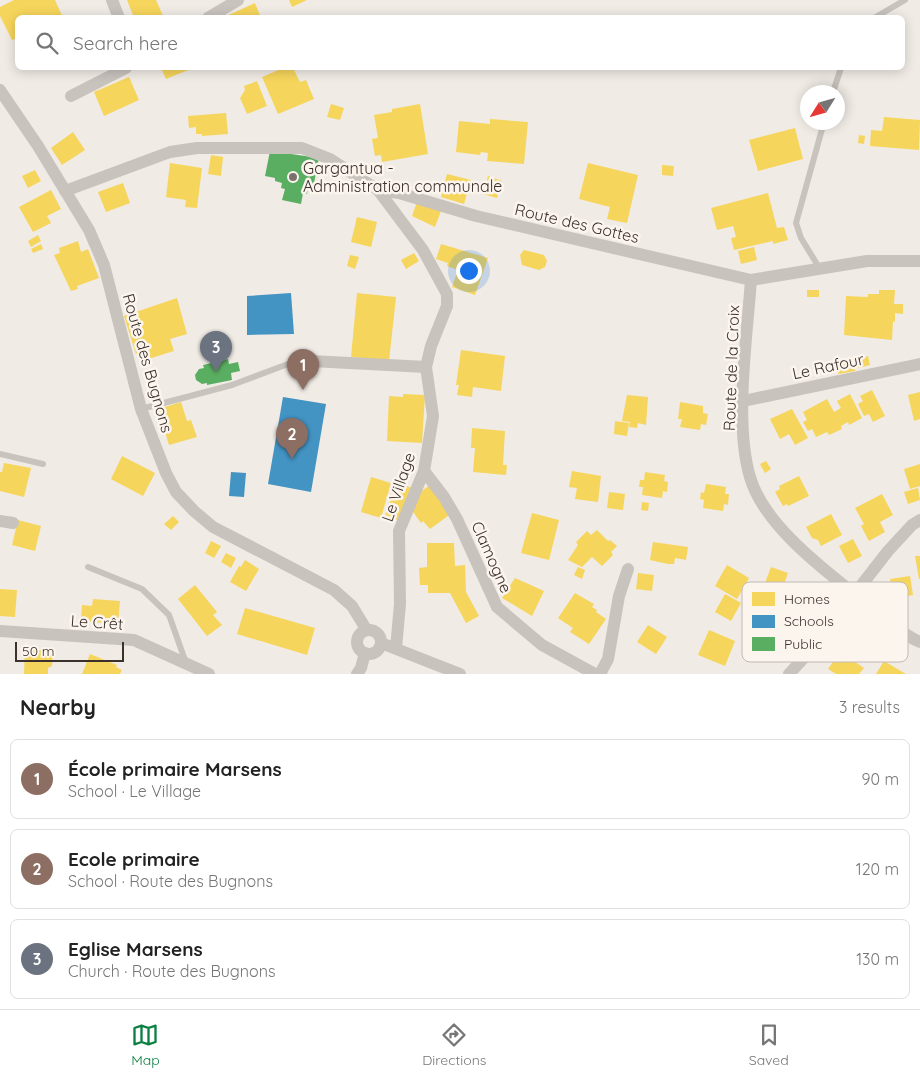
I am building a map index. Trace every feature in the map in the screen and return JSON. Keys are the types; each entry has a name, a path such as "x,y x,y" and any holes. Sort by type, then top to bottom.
{"street":[{"path":"112,0 118,15"},
{"path":"213,15 238,0"},
{"path":"71,96 122,70"},
{"name":"Route des Bugnons","path":"0,90 89,230 104,265 141,409 166,473 176,492 194,511 214,526 334,590 352,606 366,630"},
{"name":"Route des Gottes","path":"65,191 170,152 197,148 302,148 330,159 378,190 399,193 476,216 751,280 867,261 920,261"},
{"name":"Le Village","path":"378,190 423,250 447,294 447,306 431,346 426,367 433,416 424,470 399,531 400,604 396,648"},
{"name":"Route de la Croix","path":"751,280 742,401 745,447 750,478 769,513 805,553 840,582"},
{"path":"311,361 426,367"},
{"name":"Le Rafour","path":"742,401 920,364"},
{"name":"Clamogne","path":"424,470 458,519 497,607 542,645 595,674"},
{"path":"864,582 888,551 912,525 920,520"},
{"path":"600,674 608,659 619,596 628,569"},
{"path":"366,630 377,632 381,643 375,652 365,653 357,646 356,641 358,636 366,630"},
{"name":"Le Crêt","path":"0,631 134,640 209,674"},
{"name":"Route de la Croix","path":"908,633 920,642"},
{"path":"381,643 460,674"},
{"path":"357,674 365,653"},
{"path":"789,674 800,662"}],"lane":[{"path":"879,15 905,0"},
{"path":"835,85 840,70"},
{"path":"820,269 801,238 796,223 822,130"},
{"path":"141,409 232,385 296,361 311,361"},
{"path":"0,454 44,464"},
{"path":"88,567 142,589 169,615 186,664"}],"building: Homes":[{"path":"14,0 55,0 62,15 15,15 15,39 12,40 0,16 0,7"},
{"path":"127,0 156,0 163,15 133,15"},
{"path":"289,0 307,0 292,7"},
{"path":"255,3 260,15 229,15"},
{"path":"162,70 188,70 166,79"},
{"path":"278,70 294,70 300,82 306,80 314,99 278,114 262,77"},
{"path":"129,77 139,100 104,116 94,92"},
{"path":"257,81 267,106 247,114 240,98 245,90 244,86"},
{"path":"331,104 344,108 340,120 327,117"},
{"path":"420,104 428,154 382,162 381,155 375,156 372,139 378,138 374,115 392,112 392,109"},
{"path":"226,113 228,134 202,136 202,134 196,134 196,127 189,128 188,116"},
{"path":"884,117 920,120 919,150 870,146 871,130 882,131"},
{"path":"490,119 528,122 524,164 487,161 488,153 481,152 480,155 456,152 459,121 490,124"},
{"path":"795,128 803,159 758,171 749,140"},
{"path":"73,132 85,150 62,165 51,148"},
{"path":"859,135 865,136 864,144 858,143"},
{"path":"211,155 223,157 221,176 208,174"},
{"path":"170,163 202,168 197,208 185,207 186,200 166,197"},
{"path":"588,163 638,175 627,223 607,219 610,207 579,199"},
{"path":"662,165 674,166 673,176 662,175"},
{"path":"35,170 41,181 28,188 22,176"},
{"path":"447,174 471,180 464,204 441,197"},
{"path":"488,176 502,181 497,198 483,194"},
{"path":"123,183 130,203 106,212 98,192"},
{"path":"51,190 61,209 47,216 51,223 33,232 19,207"},
{"path":"768,193 777,228 784,227 788,240 773,244 773,241 734,250 731,238 736,237 733,226 717,230 711,208"},
{"path":"417,202 441,211 435,227 412,216"},
{"path":"357,217 377,222 371,247 351,242"},
{"path":"38,235 41,241 31,247 28,241"},
{"path":"78,241 81,252 88,249 99,278 77,286 78,289 71,291 54,255 60,253 59,248"},
{"path":"41,244 43,249 33,253 31,249"},
{"path":"441,244 488,258 475,295 452,287 458,270 447,266 448,263 436,259"},
{"path":"754,247 757,260 741,264 738,251"},
{"path":"524,250 544,255 547,261 545,267 539,270 522,265 520,255"},
{"path":"414,253 419,261 406,269 401,260"},
{"path":"350,255 359,257 355,269 347,266"},
{"path":"807,290 819,290 819,297 807,297"},
{"path":"879,290 895,290 894,304 903,304 903,314 895,313 892,340 844,335 846,296 868,297 868,294 879,294"},
{"path":"357,293 396,297 389,361 351,357"},
{"path":"177,298 187,334 170,339 174,351 145,360 143,352 136,354 124,316"},
{"path":"461,350 505,356 501,391 473,387 472,397 457,395 459,385 456,385"},
{"path":"868,356 870,365 858,368 856,359"},
{"path":"854,360 855,371 838,374 838,362"},
{"path":"872,390 885,416 873,422 869,414 864,416 858,404 863,401 860,396"},
{"path":"920,392 920,419 914,421 908,395"},
{"path":"403,394 425,395 422,443 387,441 389,396 403,397"},
{"path":"850,394 862,418 849,425 848,422 841,426 842,429 829,435 827,432 816,437 812,429 808,431 803,422 807,420 803,412 827,399 834,412 841,408 837,401"},
{"path":"627,395 648,397 646,425 638,423 637,428 629,427 630,422 622,421"},
{"path":"181,402 187,421 191,420 197,437 169,445 158,409"},
{"path":"680,402 703,406 703,413 708,414 706,425 701,424 700,430 680,427 682,419 678,419"},
{"path":"792,409 808,438 795,445 789,434 780,439 770,419"},
{"path":"615,421 629,423 627,436 614,434"},
{"path":"472,428 505,431 503,465 507,465 506,475 473,472 475,448 471,448"},
{"path":"122,456 155,473 143,496 111,479"},
{"path":"766,461 771,469 765,473 760,464"},
{"path":"4,463 31,468 24,497 0,491 0,472 2,472"},
{"path":"920,464 920,486 910,489 904,469"},
{"path":"572,471 601,476 598,502 575,499 577,488 569,487"},
{"path":"645,472 665,475 664,481 668,482 667,492 663,491 662,498 642,495 643,487 639,487 640,480 644,480"},
{"path":"799,476 809,496 788,506 787,504 783,506 775,492 780,489 779,486"},
{"path":"371,477 391,483 381,518 361,512"},
{"path":"397,482 412,488 400,521 385,516"},
{"path":"431,484 452,513 430,529 423,521 421,523 411,509 418,494"},
{"path":"706,484 726,487 725,494 729,494 728,505 724,504 723,511 703,508 704,500 700,499 701,492 704,493"},
{"path":"918,488 920,500 908,504 904,492"},
{"path":"609,492 625,494 623,510 607,508"},
{"path":"882,494 893,515 880,522 885,532 869,541 861,526 864,524 855,508"},
{"path":"642,502 649,503 648,511 641,510"},
{"path":"532,513 559,520 549,560 521,553"},
{"path":"831,514 842,535 821,546 818,540 812,538 806,527"},
{"path":"173,516 179,522 171,530 164,524"},
{"path":"18,520 41,526 35,551 12,545"},
{"path":"597,530 608,541 610,540 617,546 611,552 613,555 602,566 592,557 582,567 568,560 578,545 576,542 587,531 591,535"},
{"path":"853,539 862,556 848,563 839,546"},
{"path":"211,541 221,546 214,558 205,553"},
{"path":"653,542 688,547 686,560 675,558 674,564 668,564 650,560"},
{"path":"427,543 454,543 455,566 465,565 466,592 479,616 466,623 450,593 428,593 428,585 420,585 419,568 427,567"},
{"path":"226,553 236,558 231,568 221,562"},
{"path":"915,556 920,556 920,579 919,579"},
{"path":"245,560 259,569 246,591 230,582 239,566 241,567"},
{"path":"727,565 749,578 747,582 742,582 742,590 737,599 715,586"},
{"path":"578,567 585,570 582,579 574,575"},
{"path":"771,567 788,573 785,582 765,582"},
{"path":"638,573 654,575 652,591 636,589"},
{"path":"910,576 913,595 908,596 908,582 890,582 890,579"},
{"path":"515,578 544,591 532,616 502,598"},
{"path":"195,585 217,612 213,615 222,625 207,636 178,599"},
{"path":"0,589 17,590 15,617 0,616"},
{"path":"575,593 594,604 592,607 597,610 596,612 606,619 589,644 570,632 573,628 558,618"},
{"path":"725,594 741,603 731,621 715,612"},
{"path":"93,599 120,601 118,624 81,621 82,605 92,606"},
{"path":"245,608 315,628 307,655 237,634"},
{"path":"648,625 667,637 656,654 637,642"},
{"path":"709,630 735,641 725,666 698,655"},
{"path":"25,649 53,651 52,666 48,668 48,674 24,674"},
{"path":"90,654 117,665 116,667 122,670 120,674 82,674"},
{"path":"833,662 855,662 864,668 859,674 836,674 828,669"},
{"path":"883,662 886,662 906,674 876,674"}],"building: Schools":[{"path":"291,293 294,334 247,335 247,296"},
{"path":"283,397 326,404 311,492 268,484"},
{"path":"231,472 246,473 244,497 229,496"}],"building: Public":[{"name":"Gargantua - Administration communale","path":"270,151 319,158 313,188 308,187 307,194 303,193 301,204 282,200 285,189 281,188 282,183 275,181 275,178 265,176"},
{"path":"228,359 229,364 238,362 240,371 231,373 232,380 207,385 207,383 202,384 196,380 195,375 199,369 204,368 203,365"}],"place":[{"name":"Gargantua - Administration communale","path":"293,177"},
{"name":"Eglise Marsens","path":"216,372"},
{"name":"École primaire Marsens","path":"303,390"},
{"name":"Ecole primaire","path":"292,459"}]}
